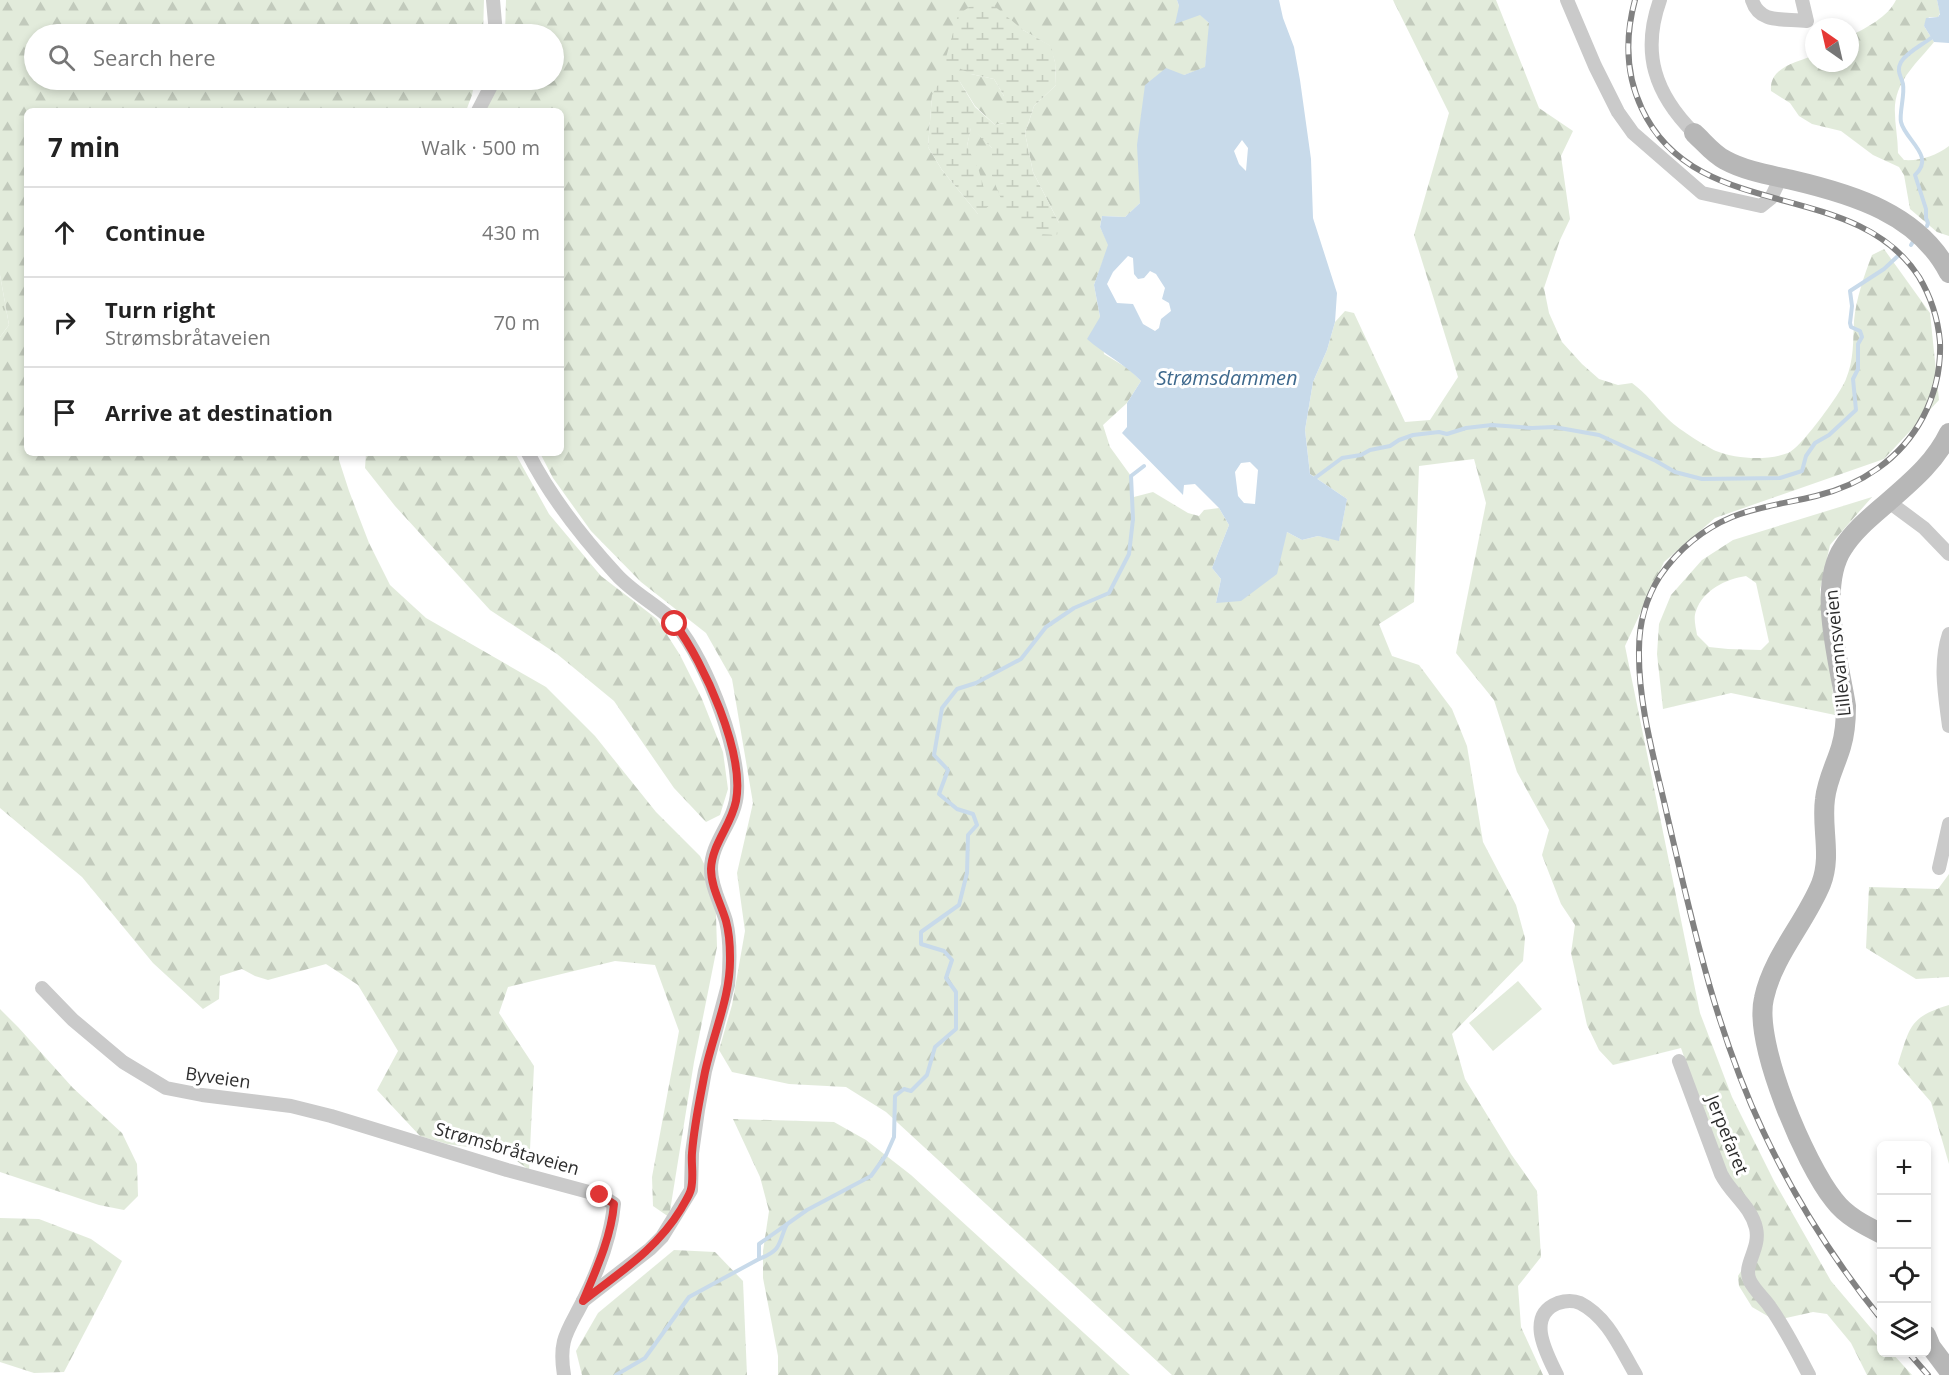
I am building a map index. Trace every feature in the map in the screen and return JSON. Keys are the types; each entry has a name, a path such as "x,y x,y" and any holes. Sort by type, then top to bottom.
{"street":[{"path":"493,0 495,24"},
{"path":"1567,0 1595,66 1623,120 1634,133 1702,193 1761,206 1771,198 1781,177"},
{"path":"1660,0 1654,23 1652,54 1657,82 1676,114 1714,152 1725,160 1839,192 1886,211 1921,237 1948,268"},
{"path":"1752,0 1757,11 1766,18 1807,21 1802,0"},
{"path":"480,108 489,90"},
{"name":"Lillevannsveien","path":"1877,1232 1856,1220 1840,1206 1824,1186 1813,1166 1773,1073 1765,1044 1762,1018 1763,999 1771,977 1814,898 1825,871 1827,847 1825,797 1841,746 1846,720 1846,706 1830,602 1833,571 1842,548 1851,537 1927,466 1949,433"},
{"path":"530,456 556,501 604,561 631,588 668,617 693,650 716,700 725,727 733,753 737,792 729,824 712,858 712,878 726,922 730,959 728,985 708,1060 698,1110 692,1153 691,1190 662,1237 583,1301"},
{"path":"1888,502 1924,528 1949,554"},
{"path":"1949,634 1944,648 1943,670 1949,726"},
{"path":"1939,868 1949,824"},
{"name":"Byveien","path":"42,988 73,1020 123,1062 166,1088 291,1106 365,1125 421,1143"},
{"name":"Jerpefaret","path":"1679,1061 1725,1182 1749,1210 1754,1221 1757,1239 1748,1270 1749,1279 1779,1320 1809,1375"},
{"name":"Strømsbråtaveien","path":"421,1143 507,1170 600,1195 614,1204 606,1243 583,1301 567,1329 561,1353 564,1375"},
{"path":"1557,1375 1541,1338 1540,1323 1544,1312 1552,1305 1571,1301 1580,1303 1606,1324 1636,1375"},
{"path":"1931,1347 1949,1371"}],"green space":[{"path":"0,0 484,0 483,24 24,24 24,90 473,90 467,108 24,108 24,456 339,456 349,491 369,543 390,585 426,618 546,687 595,736 656,812 700,856 715,885 717,947 694,1062 669,1217 653,1206 652,1177 679,1031 655,965 615,961 508,987 499,1013 534,1066 529,1170 513,1158 496,1151 447,1144 420,1136 377,1090 398,1051 358,985 326,964 268,980 242,969 220,976 219,999 203,1009 153,963 82,877 0,808 0,337 9,325 0,275"},
{"path":"506,0 1177,0 1179,6 1201,15 1210,24 1205,68 1184,75 1140,180 1140,203 1125,217 1102,216 1100,227 1109,245 1094,285 1104,354 1129,369 1141,381 1127,403 1103,425 1110,447 1131,476 1130,498 1153,492 1188,513 1199,516 1204,510 1219,508 1229,525 1212,568 1221,579 1216,603 1287,532 1302,540 1318,536 1339,540 1347,499 1310,474 1305,430 1313,382 1327,350 1335,322 1345,311 1354,313 1405,422 1430,420 1458,377 1414,235 1449,113 1393,0 1496,0 1539,108 1573,131 1561,156 1570,219 1560,240 1544,288 1549,313 1562,342 1599,379 1618,385 1632,383 1671,422 1711,449 1742,457 1780,456 1794,449 1810,432 1837,396 1849,372 1855,313 1861,288 1872,255 1884,249 1930,313 1939,400 1884,459 1715,518 1664,562 1625,646 1700,1013 1732,1097 1774,1181 1831,1281 1877,1335 1877,1357 1896,1357 1912,1375 1867,1375 1851,1343 1827,1314 1813,1312 1786,1318 1771,1318 1752,1307 1739,1286 1738,1276 1761,1239 1725,1175 1681,1048 1613,1065 1599,1050 1587,1025 1571,953 1575,925 1561,904 1542,855 1549,830 1517,772 1494,700 1456,653 1486,503 1474,459 1419,466 1414,602 1379,624 1392,656 1419,665 1452,709 1467,746 1483,842 1516,905 1525,938 1523,961 1452,1034 1465,1079 1511,1154 1537,1191 1541,1257 1518,1286 1521,1327 1543,1375 1172,1375 886,1112 846,1087 789,1084 732,1072 719,1050 732,1005 745,931 737,873 753,803 732,679 706,633 641,582 591,531 553,478 542,456 564,456 564,108 486,108 494,90 564,90 564,24 505,24","holes":["1023,30 1050,46 1055,62 1056,85 1034,106 1025,133 1033,172 1059,223 992,176 992,148 971,127 967,146 978,214 942,170 928,147 932,96 960,82 975,106 995,125 1004,123 1004,96 994,79 971,74"]},
{"path":"1896,0 1937,0 1940,13 1938,17 1929,17 1924,26 1934,42 1904,78 1897,95 1895,117 1898,153 1904,160 1928,157 1949,146 1949,236 1937,232 1910,209 1904,175 1899,167 1873,155 1841,131 1812,124 1799,116 1790,103 1771,91 1774,76 1779,71 1805,59 1805,72 1859,72 1859,31 1882,17"},
{"path":"992,4 1023,30 1051,46 1055,62 1056,85 1034,106 1025,133 1033,172 1059,223 1057,235 1037,234 1005,209 992,176 992,148 971,128 967,146 979,171 989,206 978,214 942,170 928,147 932,95 947,69 960,82 975,107 995,125 1004,123 1004,96 994,79 971,74 945,61 958,15 969,7"},
{"path":"0,275 9,325 0,337"},
{"path":"366,456 517,456 549,514 601,576 657,619 680,655 702,699 723,752 728,789 720,815 706,822 674,788 614,701 557,654 490,610 395,506 365,468"},
{"path":"1872,497 1830,545 1820,590 1835,715 1731,693 1663,709 1657,654 1659,624 1671,595 1702,560 1733,540","holes":["1746,576 1756,583 1769,642 1761,650 1709,647 1697,635 1695,623 1696,611 1704,597 1723,583 1738,578"]},
{"path":"1949,874 1949,977 1916,979 1866,948 1869,887 1938,889"},
{"path":"1518,981 1542,1009 1493,1051 1469,1023"},
{"path":"1949,1005 1949,1164 1931,1102 1898,1064 1909,1032 1918,1019"},
{"path":"0,1009 73,1088 122,1133 137,1164 138,1196 124,1210 99,1205 0,1172"},
{"path":"733,1119 834,1122 866,1140 911,1175 1130,1375 778,1375 778,1356 763,1278 763,1251 769,1211 760,1177"},
{"path":"0,1218 39,1219 91,1239 122,1261 64,1372 34,1373 0,1362"},
{"path":"674,1250 715,1252 743,1281 747,1375 582,1375 576,1351 598,1313"}],"water":[{"name":"Strømsdammen","path":"1177,0 1279,0 1294,47 1300,80 1311,159 1313,218 1337,293 1335,322 1327,350 1313,382 1305,430 1310,474 1347,499 1339,541 1318,536 1302,540 1287,532 1277,574 1241,601 1216,603 1221,579 1212,568 1229,525 1219,508 1195,484 1184,485 1183,495 1122,433 1127,427 1127,403 1141,381 1087,339 1100,317 1094,285 1108,245 1100,227 1102,216 1125,217 1140,203 1137,145 1145,85 1166,68 1184,75 1205,67 1209,23 1200,15 1175,24 1179,6","holes":["1242,140 1248,148 1246,171 1239,164 1234,151","1128,256 1133,258 1134,274 1138,279 1144,278 1150,271 1156,274 1165,288 1162,299 1169,303 1171,311 1161,319 1159,328 1155,331 1143,324 1133,304 1117,303 1107,284 1113,272","1250,462 1258,470 1255,504 1244,503 1238,496 1235,472 1241,463"]},
{"path":"1937,0 1949,0 1949,43 1934,42 1924,26 1926,18 1938,17 1940,14"}],"waterway":[{"path":"1927,226 1926,209 1915,175 1921,168 1921,155 1901,122 1903,84 1899,68 1907,55 1931,38"},
{"path":"1911,245 1914,240"},
{"path":"1315,478 1342,458 1390,446 1413,435 1439,432 1447,434 1466,428 1492,425 1554,427 1599,435 1675,472 1702,479 1780,478 1802,471 1806,456 1815,443 1829,435 1856,410 1853,379 1858,369 1858,344 1862,337 1860,331 1851,327 1850,291 1884,269 1900,254"},
{"path":"616,1375 645,1358 689,1297 759,1259 759,1244 807,1210 871,1176 886,1155 894,1137 895,1096 904,1089 911,1091 927,1075 935,1047 956,1029 956,992 946,978 952,960 944,951 921,944 921,932 959,905 967,873 968,835 977,825 973,814 957,809 939,794 948,770 934,755 942,708 957,689 976,683 1021,659 1046,627 1074,608 1109,593 1129,554 1133,519 1131,476 1144,466"},
{"path":"759,1259 776,1249 787,1224"}],"railway":[{"path":"1635,0 1628,41 1632,82 1642,109 1667,145 1699,170 1736,187 1817,210 1856,224 1891,246 1919,277 1938,325 1940,352 1934,390 1923,417 1903,446 1878,468 1849,485 1816,496 1742,513 1701,534 1675,558 1655,584 1644,612 1639,640 1641,693 1653,756 1707,978 1732,1055 1746,1093 1788,1181 1832,1253 1877,1314"},
{"path":"1912,1357 1928,1375"}],"route":[{"path":"600,1195 614,1204 611,1226 599,1265 583,1301 662,1237 691,1190 692,1153 705,1071 728,985 730,944 711,871 715,849 729,824 735,803 737,792 733,753 716,700 703,669 675,624"}]}
